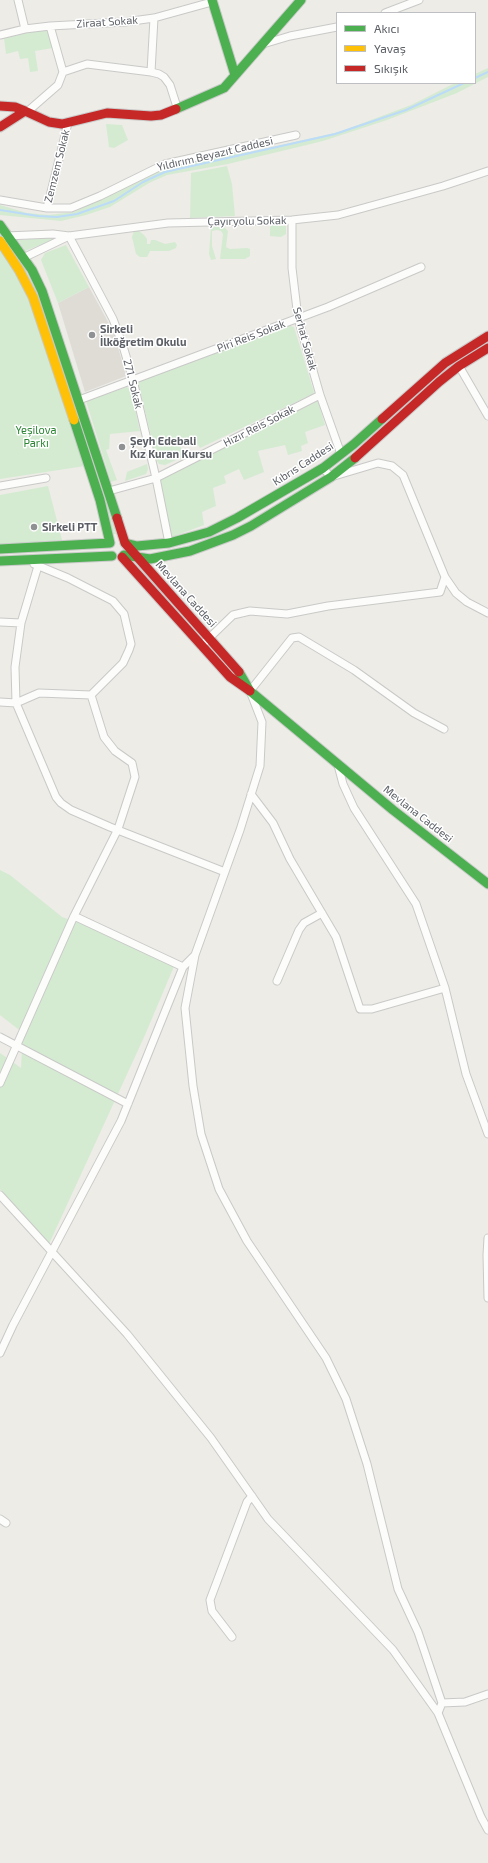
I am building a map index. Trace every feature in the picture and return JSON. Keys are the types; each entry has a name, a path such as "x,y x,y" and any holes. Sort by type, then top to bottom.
{"street":[{"path":"18,0 25,29"},
{"path":"0,106 15,107 49,122 68,124 107,113 156,116 224,88 301,0"},
{"path":"389,12 419,0"},
{"path":"212,1 235,75"},
{"name":"Ziraat Sokak","path":"0,35 25,29 50,26 125,22 154,18 212,1"},
{"path":"150,72 154,18"},
{"path":"0,127 26,111 58,85 63,72 50,26"},
{"path":"262,45 290,36 336,27"},
{"path":"63,72 88,64 150,72 164,77 177,107"},
{"name":"Zemzem Sokak","path":"47,208 68,124"},
{"name":"Yıldırım Beyazıt Caddesi","path":"0,200 60,209 78,206 165,164 296,135"},
{"name":"Çayıryolu Sokak","path":"4,236 53,234 68,236 168,223 292,220 338,215 443,186 488,171"},
{"name":"Serhat Sokak","path":"292,220 292,268 298,318 320,395 340,454"},
{"name":"Mevlana Caddesi","path":"0,226 4,236 23,258 42,291 125,543 246,681 250,691 304,734 338,765 488,884"},
{"path":"23,258 68,236"},
{"name":"271. Sokak","path":"68,236 113,319 123,346 133,380 156,478 169,544"},
{"path":"0,241 20,270 33,297 94,480 110,543 108,552 112,556"},
{"name":"Piri Reis Sokak","path":"79,400 298,318 421,267"},
{"name":"Kıbrıs Caddesi","path":"125,543 137,546 169,544 223,526 323,468 445,363 488,336"},
{"path":"0,561 29,561 112,556 117,558 123,556 138,558 162,557 190,550 233,535 294,501 331,477 359,455 459,366 488,348"},
{"path":"459,366 488,416"},
{"name":"Hızır Reis Sokak","path":"109,491 156,478 320,395"},
{"path":"331,477 378,463 392,466 403,475 446,577 456,593 467,602 488,613"},
{"path":"323,468 331,477"},
{"path":"0,486 46,478"},
{"path":"0,549 110,543 118,540 125,543 127,548 123,556"},
{"path":"123,556 230,677 250,691 262,722 260,766 225,872 195,955 185,1008 193,1086 203,1141 219,1189 247,1241 326,1358 346,1399 367,1464 398,1589 418,1632 442,1703 438,1713"},
{"path":"0,702 16,703 38,693 90,695 127,657 131,644 124,614 113,601 29,561"},
{"path":"38,566 21,623 15,666 16,703 58,800 68,808 225,872"},
{"path":"202,645 233,615 250,611 287,614 328,606 440,592 446,577"},
{"path":"0,622 21,623"},
{"path":"250,691 292,638 299,637 354,670 414,713 444,729"},
{"path":"0,1083 74,916 118,829 134,782 135,772 132,763 110,747 104,737 90,695"},
{"path":"338,765 343,784 354,808 416,904 445,988 466,1074 488,1134"},
{"path":"251,794 273,822 290,860 336,937 360,1009 372,1009 445,988"},
{"path":"277,980 299,930 304,923 322,913"},
{"path":"74,916 182,967"},
{"path":"0,1353 128,1104 182,967 195,955"},
{"path":"0,1037 16,1047 128,1104"},
{"path":"0,1195 127,1334 211,1438 268,1520 394,1650 438,1713 481,1817 488,1830"},
{"path":"488,1238 486,1255 488,1298"},
{"path":"232,1637 212,1611 210,1600 244,1509 252,1496"},
{"path":"442,1703 454,1704 488,1694"}],"shaded area":[{"path":"89,287 114,333 126,376 85,392 58,303"}],"green space":[{"path":"31,31 48,31 53,48 35,51 38,71 30,72 28,58 20,59 18,51 6,54 4,38"},
{"path":"488,68 488,77 476,83 476,74"},
{"path":"453,84 474,84 457,93 387,120 323,141 228,164 167,175 149,183 110,207 86,215 61,221 0,215 0,205 27,213 49,215 74,212 169,166 254,151 339,132 411,105"},
{"path":"106,124 122,125 128,140 114,148 109,147"},
{"path":"227,166 232,184 235,216 190,218 191,173"},
{"path":"272,225 286,226 286,234 281,237 270,236 270,227"},
{"path":"211,227 224,227 228,231 226,247 230,249 250,249 250,256 245,259 220,259 223,234 221,231 217,230 212,231 212,246 216,259 211,260 209,254"},
{"path":"138,230 147,239 147,244 150,244 151,240 165,244 175,242 177,245 176,248 169,251 150,251 147,257 140,257 136,254 132,237 134,231"},
{"path":"60,237 25,251 18,240"},
{"path":"66,245 89,287 58,303 41,260 45,253"},
{"name":"Yeşilova Parkı","path":"0,249 25,288 85,466 0,479"},
{"path":"21,262 36,287 118,534 112,534 35,290 20,263"},
{"path":"287,325 294,327 314,392 313,394 200,448 194,439 180,446 185,456 165,465 159,464 138,382"},
{"path":"127,387 131,391 140,431 110,434 109,449 106,450 117,480 111,482 86,401"},
{"path":"318,401 325,425 305,432 308,443 301,446 302,451 288,455 285,445 258,451 264,472 244,480 239,469 224,476 226,483 213,488 216,506 202,512 204,525 172,537 159,479"},
{"path":"147,464 148,469 146,474 125,481 127,472"},
{"path":"48,486 62,540 0,545 0,495"},
{"path":"0,870 10,875 62,917 115,935 175,964 145,1035 49,1244 0,1189 0,1053 21,1068 23,1033 0,1015"}],"waterway":[{"path":"476,78 488,72"},
{"path":"0,210 38,216 57,217 77,214 114,201 143,182 165,172 335,134 406,110 462,84"}],"traffic: fast":[{"path":"212,0 235,75"},
{"path":"176,109 224,88 301,0"},
{"path":"0,225 32,270 42,291 117,518"},
{"path":"125,543 137,546 169,543 209,532 237,518 323,468 354,444 382,419"},
{"path":"0,549 110,543 100,500 74,420"},
{"path":"124,555 150,559 190,551 233,535 251,526 331,477 355,458"},
{"path":"0,561 112,556"},
{"path":"239,672 250,691 393,810 488,884"}],"traffic: slow":[{"path":"0,241 19,270 33,297 74,420"}],"traffic: jam":[{"path":"0,106 15,107 25,111 0,127"},
{"path":"25,111 49,122 62,124 107,113 151,116 161,115 176,109"},
{"path":"382,419 445,363 488,336"},
{"path":"355,458 439,382 459,366 488,348"},
{"path":"117,518 125,543 239,672"},
{"path":"122,557 230,677 250,691"}],"place":[{"name":"Sirkeli İlköğretim Okulu","path":"92,335"},
{"name":"Şeyh Edebali Kız Kuran Kursu","path":"122,447"},
{"name":"Sirkeli PTT","path":"34,527"}]}
